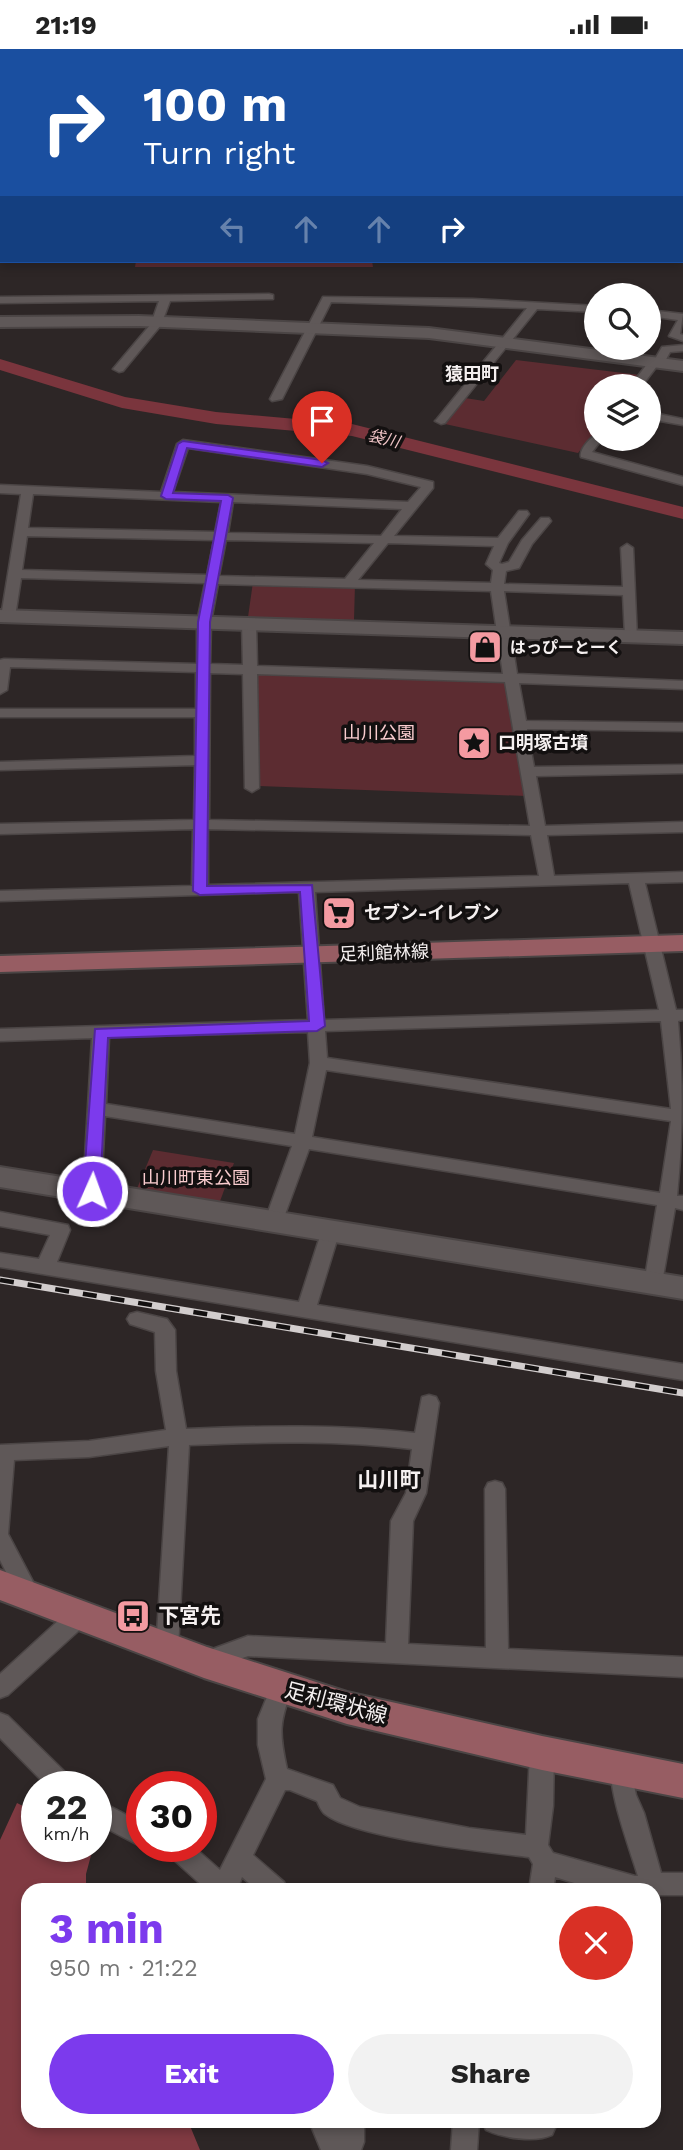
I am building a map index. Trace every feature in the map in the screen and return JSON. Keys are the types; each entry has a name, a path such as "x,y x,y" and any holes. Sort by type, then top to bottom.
{"main road":[{"name":"足利館林線","path":"0,964 683,943"},
{"name":"足利環状線","path":"15,1591 167,1649 281,1689 347,1708 542,1753 683,1781"}],"street":[{"path":"0,300 269,297"},
{"path":"31,322 38,299"},
{"path":"119,369 157,322 164,299"},
{"path":"276,399 327,299 584,308"},
{"path":"440,421 534,306"},
{"path":"661,315 683,318 674,336 683,338"},
{"path":"0,322 157,322 429,333 683,366"},
{"path":"646,374 666,349 683,348"},
{"path":"661,417 683,422"},
{"path":"166,496 183,444 367,470 429,485 350,581"},
{"path":"587,451 585,454 683,481"},
{"path":"0,489 411,506"},
{"path":"28,490 15,574 4,617 683,638"},
{"path":"200,891 204,622 228,498"},
{"path":"523,514 502,543 492,564 500,569 514,565 526,543 545,521"},
{"path":"22,532 502,543"},
{"path":"627,548 632,636"},
{"path":"500,569 496,585 502,631 547,880"},
{"path":"15,574 496,585 630,591"},
{"path":"249,623 252,788"},
{"path":"0,690 4,663 683,685"},
{"path":"0,713 202,713"},
{"path":"519,725 683,727"},
{"path":"0,766 202,760"},
{"path":"528,772 683,769"},
{"path":"0,829 201,824 538,831 683,827"},
{"path":"0,896 683,877"},
{"path":"636,878 652,944 676,1015 682,1117 676,1202 654,1284"},
{"path":"274,1220 302,1143 319,1063 307,888"},
{"path":"0,1035 676,1015"},
{"path":"92,1191 101,1033"},
{"path":"319,1063 682,1117"},
{"path":"95,1108 676,1202"},
{"path":"0,1177 683,1288"},
{"path":"0,1219 61,1230 46,1266"},
{"path":"306,1310 331,1230"},
{"path":"0,1260 683,1372"},
{"path":"137,1319 160,1324 165,1329 166,1371 179,1445 167,1649"},
{"path":"397,1653 402,1521 416,1493 429,1403"},
{"path":"0,1530 5,1452 89,1450 177,1438 283,1433 364,1436 424,1442"},
{"path":"495,1489 498,1658"},
{"path":"0,1539 15,1591"},
{"path":"0,1688 79,1616"},
{"path":"204,1662 248,1646 683,1667"},
{"path":"227,1883 278,1780 270,1745 269,1719 281,1689"},
{"path":"0,1723 48,1771"},
{"path":"541,1883 542,1753"},
{"path":"621,1770 624,1796 632,1813 652,1883"},
{"path":"278,1780 290,1779 325,1793 332,1806 358,1818 541,1855 621,1883"},
{"path":"239,1858 267,1883"},
{"path":"193,1862 217,1883"},
{"path":"661,1884 683,1884"},
{"path":"325,2128 335,2150"},
{"path":"348,2150 351,2128"},
{"path":"464,2150 466,2128"}],"green space":[{"path":"136,263 372,263 373,267 135,267"},
{"path":"516,360 632,374 584,374 584,445 578,453 445,424 465,398 484,401"},
{"path":"253,582 355,584 354,620 248,617"},
{"name":"山川公園","path":"255,672 499,681 508,684 526,796 259,786"},
{"name":"山川町東公園","path":"153,1150 234,1163 219,1204 136,1191"}],"shaded area":[{"path":"17,1803 21,1805 21,1862 89,1862 86,1883 21,1883 21,2128 191,2128 200,2150 0,2150 0,1840"}],"waterway":[{"name":"袋川","path":"0,364 122,402 216,418 352,430 683,513"}],"railway":[{"path":"0,1280 683,1393"}],"place":[{"name":"はっぴーとーく","path":"485,647"},
{"name":"口明塚古墳","path":"474,743"},
{"name":"セブン-イレブン","path":"339,913"},
{"name":"下宮先","path":"133,1616"}],"district":[{"name":"猿田町","path":"472,374"},
{"name":"山川町","path":"389,1480"}],"route":[{"path":"92,1191 101,1033 317,1026 307,888 200,891 204,622 228,498 166,496 183,444 322,463"}]}
